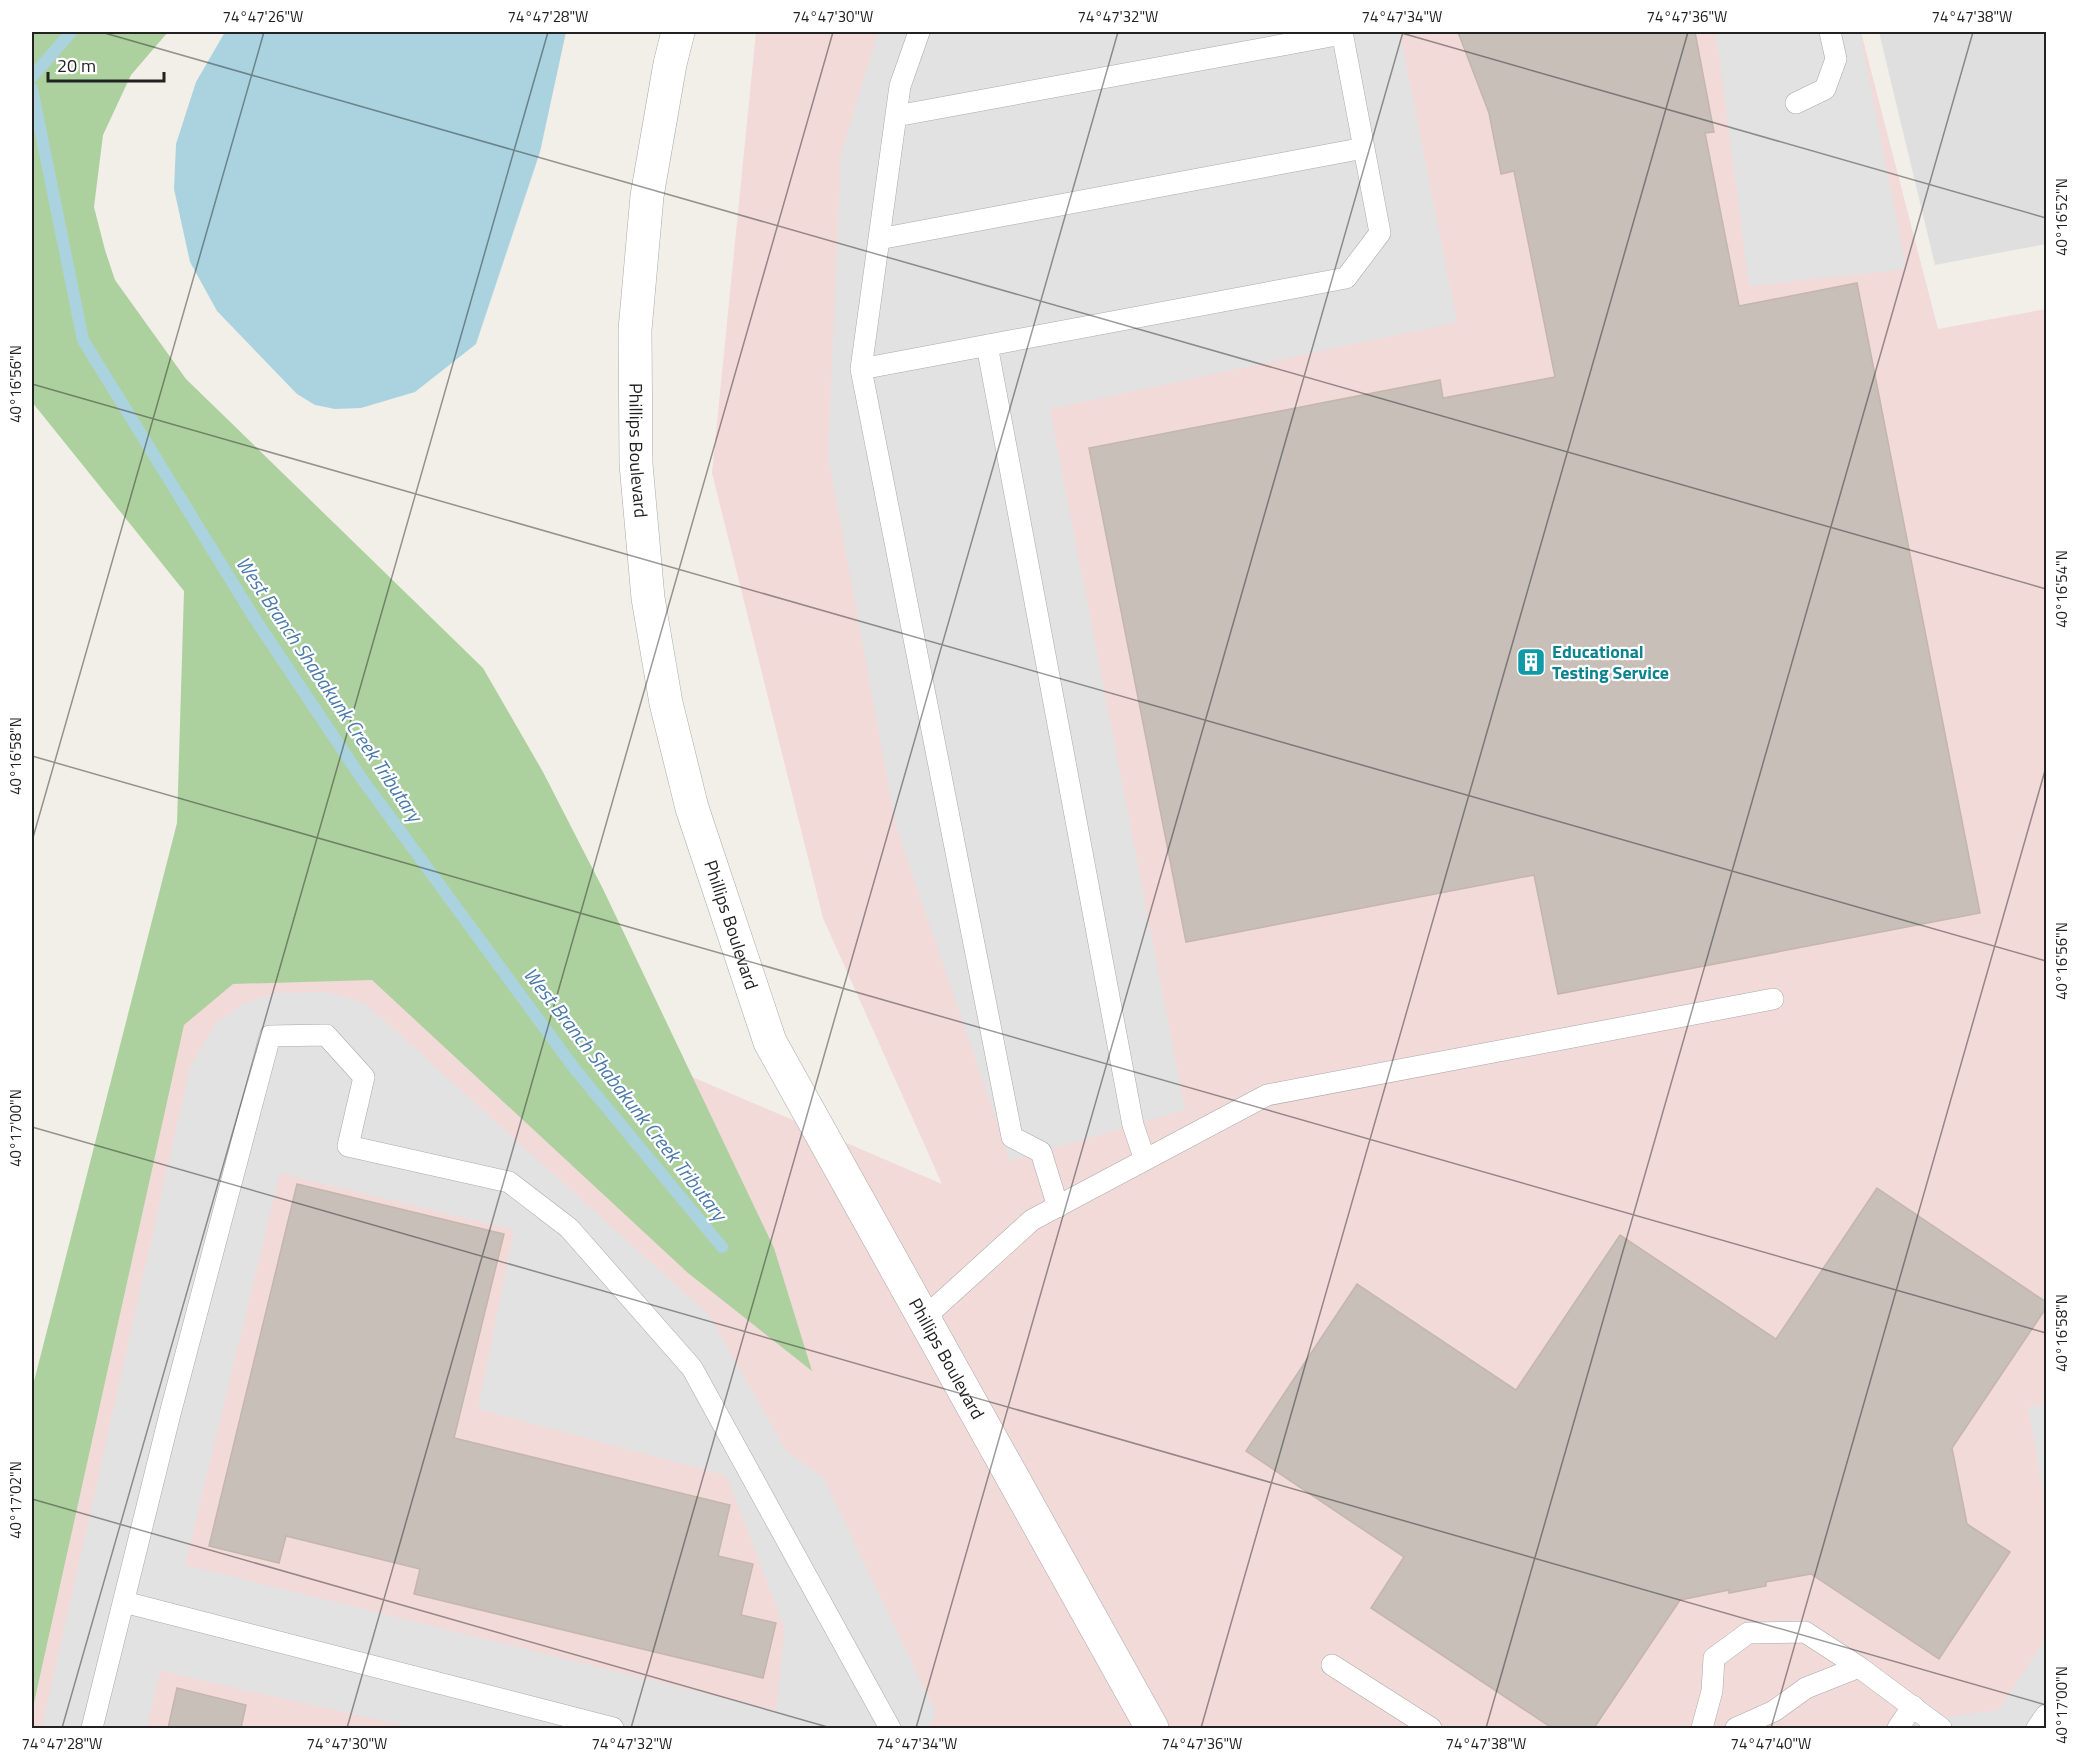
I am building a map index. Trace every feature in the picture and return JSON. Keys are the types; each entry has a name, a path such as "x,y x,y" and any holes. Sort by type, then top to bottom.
{"street":[{"name":"Phillips Boulevard","path":"678,32 670,64 647,196 635,330 637,476 648,598 666,703 692,808 770,1042 1152,1728"}],"lane":[{"path":"919,32 900,86 861,369 1012,1137 1041,1152 1058,1207"},
{"path":"861,369 1346,278 1380,233 1342,32 896,116"},
{"path":"1796,103 1825,89 1836,59 1830,32"},
{"path":"879,239 1364,148"},
{"path":"987,345 1132,1125 1146,1160"},
{"path":"924,1318 1032,1220 1267,1095 1773,999"},
{"path":"92,1728 170,1414 270,1036 326,1035 364,1077 348,1146 509,1182 569,1228 692,1368 890,1728"},
{"path":"124,1602 613,1728"},
{"path":"1702,1728 1712,1691 1714,1658 1748,1633 1805,1632 1859,1667 1941,1728"},
{"path":"1332,1665 1431,1728"},
{"path":"1736,1728 1774,1711 1806,1688 1859,1667"},
{"path":"1898,1728 1913,1706"},
{"path":"2037,1728 2046,1715"}],"shaded area":[{"path":"756,32 1861,32 1938,329 2046,309 2046,1728 32,1728 32,1669 187,959 366,937 942,1184 823,918 712,473"},
{"path":"878,32 1400,32 1457,322 1050,409 1185,1110 1010,1161 896,826 828,455 841,154"},
{"path":"1716,32 1860,32 1906,269 1749,286"},
{"path":"1879,32 2046,32 2046,244 1935,265"},
{"path":"329,992 366,1004 710,1316 786,1451 823,1477 936,1713 929,1728 415,1728 160,1671 147,1728 42,1728 190,1067 214,1025 243,1004 276,993","holes":["280,1173 514,1230 478,1409 727,1476 785,1629 776,1711 185,1565"]},
{"path":"2046,1405 2046,1505 2028,1407"},
{"path":"2046,1638 2046,1728 1865,1728 1999,1710"}],"green space":[{"path":"32,32 168,32 131,75 103,135 94,207 115,280 186,379 483,668 543,772 603,889 774,1248 812,1371 688,1273 372,980 233,984 184,1025 32,1712 32,1389 177,823 184,591 32,402"}],"water":[{"path":"225,32 566,32 540,152 476,344 415,392 361,408 335,409 315,405 297,394 217,311 190,262 174,189 176,144 196,82"}],"building":[{"name":"Educational Testing Service","path":"1458,32 1695,32 1714,132 1705,133 1739,306 1857,283 1980,913 1558,994 1534,875 1186,942 1089,448 1440,380 1443,398 1555,377 1514,171 1501,174 1489,113"},
{"path":"297,1184 504,1234 454,1438 730,1505 718,1556 753,1564 741,1615 776,1623 763,1678 414,1594 420,1569 286,1536 279,1563 209,1546"},
{"path":"1877,1188 2046,1302 2046,1308 1952,1448 1967,1524 2010,1552 1939,1659 1811,1574 1766,1582 1766,1586 1729,1593 1729,1590 1680,1600 1594,1728 1552,1728 1371,1608 1404,1557 1246,1451 1357,1284 1516,1390 1620,1235 1776,1339"},
{"path":"177,1688 246,1705 241,1728 168,1728"}],"waterway":[{"name":"West Branch Shabakunk Creek Tributary","path":"32,77 71,32"},
{"name":"West Branch Shabakunk Creek Tributary","path":"32,89 83,340 255,619 362,779 574,1068 722,1247"}],"place":[{"name":"Educational Testing Service","path":"1531,662"}]}
